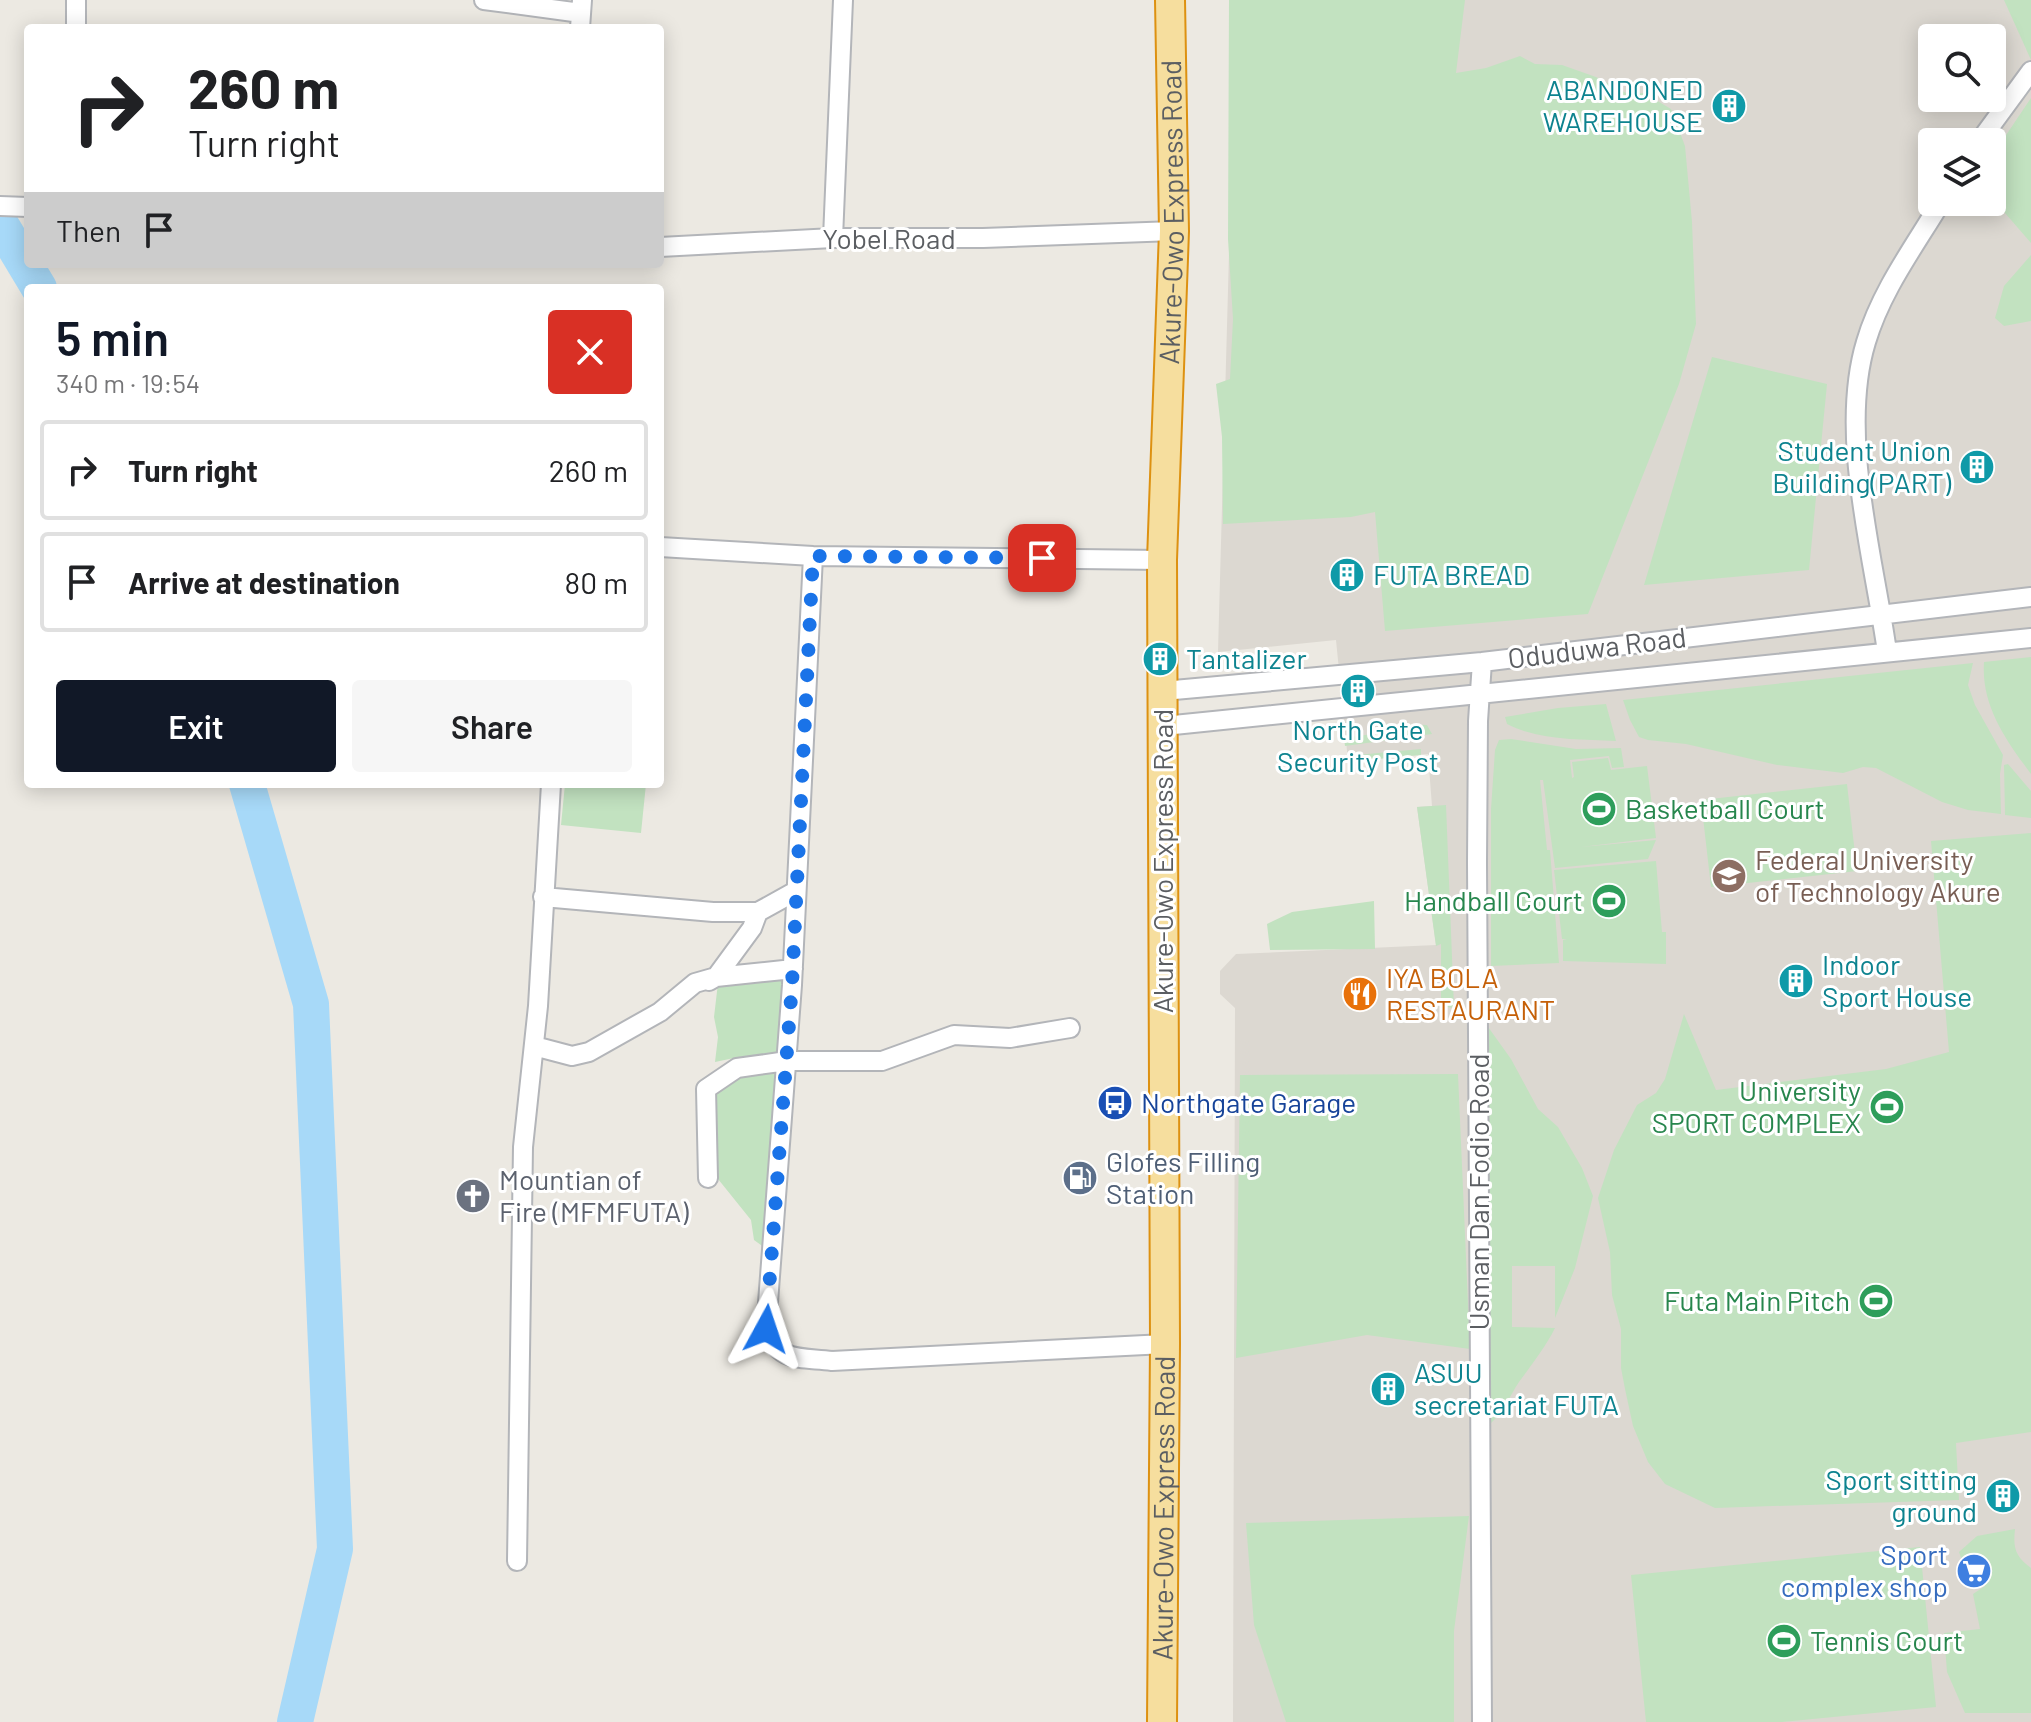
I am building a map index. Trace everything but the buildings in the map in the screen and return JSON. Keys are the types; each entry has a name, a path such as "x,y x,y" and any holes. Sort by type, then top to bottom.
{"highway":[{"name":"Akure-Owo Express Road","path":"1162,1722 1165,1344 1162,560 1174,231 1170,0"}],"street":[{"path":"76,0 76,24"},
{"path":"484,0 581,14"},
{"path":"833,238 843,0"},
{"path":"1989,128 2031,71"},
{"path":"0,206 24,207"},
{"path":"1887,652 1859,462 1857,380 1866,341 1885,294 1932,216"},
{"name":"Yobel Road","path":"664,247 833,238 983,238 1174,231"},
{"path":"664,547 813,556 1162,560"},
{"path":"813,556 793,969 766,1329 773,1346 783,1354 832,1361 1165,1344"},
{"name":"Oduduwa Road","path":"1163,691 1482,662 2031,597"},
{"path":"1164,726 2031,638"},
{"name":"Usman Dan Fodio Road","path":"1482,662 1477,878 1482,1722"},
{"path":"1267,683 1269,713"},
{"path":"517,1561 523,1147 541,967 551,788"},
{"path":"543,897 713,912 758,912 796,891"},
{"path":"695,983 669,1005 716,977 752,928 758,912"},
{"path":"534,1046 572,1056 589,1052 660,1012 695,983 716,977 793,969"},
{"path":"708,1178 706,1089 737,1068 787,1061 882,1061 954,1035 1010,1038 1070,1028"}],"shaded area":[{"name":"Federal University of Technology Akure","path":"1236,0 2031,0 2031,1722 1233,1722 1235,1008 1220,994 1220,971 1236,954 1436,945 1417,807 1432,806 1428,754 1348,761 1336,640 1218,652"}],"green space":[{"path":"1229,0 1465,0 1456,73 1486,68 1520,56 1535,64 1562,65 1596,77 1628,94 1644,93 1671,109 1685,146 1696,324 1679,384 1588,614 1385,631 1375,512 1351,517 1223,524 1222,437 1216,384 1230,379 1233,319 1228,239"},
{"path":"2004,0 2031,0 2031,60"},
{"path":"2031,98 2031,243 2006,214 2006,135"},
{"path":"2031,255 2031,321 2004,326 1995,318 2004,286"},
{"path":"1712,357 1827,384 1809,570 1644,585"},
{"path":"2031,657 2031,774 2004,735 1991,708 1984,678 1984,662"},
{"path":"1973,663 1968,685 1975,705 2003,755 2001,814 1968,810 1942,802 1876,768 1863,767 1843,773 1777,765 1686,744 1648,740 1639,737 1623,700"},
{"path":"1606,704 1616,741 1533,734 1507,724 1505,717 1558,708"},
{"path":"1380,724 1427,725 1432,734 1345,746 1344,738 1379,733"},
{"path":"1499,740 1576,749 1621,748 1624,767 1612,768 1609,756 1570,760 1572,778 1572,762 1608,758 1611,770 1647,766 1656,838 1581,847 1656,840 1648,859 1555,868 1543,780 1540,780 1547,850 1550,850 1559,963 1491,966 1491,809 1495,750"},
{"path":"1421,749 1421,755 1345,762 1346,756"},
{"path":"2008,764 2031,791 2031,818 2005,815 2004,765"},
{"path":"1847,784 1857,871 1711,887 1701,800"},
{"path":"565,788 646,788 641,833 561,825"},
{"path":"1446,805 1454,1008 1441,1006 1441,944 1436,946 1417,807"},
{"path":"2031,833 2031,1432 1956,1443 1959,1500 1715,1508 1665,1484 1648,1462 1633,1426 1621,1368 1621,1329 1612,1295 1610,1252 1598,1198 1614,1150 1637,1105 1656,1093 1665,1079 1684,1014 1716,1090 1886,1069 1949,1052 1931,841"},
{"name":"Handball Court","path":"1656,861 1662,932 1666,932 1666,964 1563,961 1563,940 1567,939 1562,939 1554,870"},
{"path":"1374,901 1375,949 1270,950 1267,924 1292,912"},
{"path":"788,973 784,1054 715,1062 718,1037 714,1017 718,983"},
{"path":"1486,1024 1511,1059 1538,1109 1558,1127 1582,1168 1593,1196 1575,1268 1555,1318 1555,1266 1512,1266 1512,1327 1555,1328 1490,1424 1489,1303 1485,1250"},
{"path":"781,1065 768,1250 754,1240 751,1220 714,1174 711,1088 738,1072"},
{"path":"1458,1074 1470,1349 1367,1335 1236,1358 1240,1075"},
{"path":"1469,1516 1454,1631 1454,1722 1286,1722 1254,1625 1246,1523"},
{"path":"2015,1529 2016,1551 2031,1568 2031,1713 1965,1713 1947,1672 1944,1633 1980,1629 1973,1594 1985,1586 1965,1569 1959,1552 1977,1536"},
{"name":"Tennis Court","path":"1920,1547 1936,1707 1782,1722 1646,1722 1631,1575"}],"waterway":[{"path":"0,223 24,263"},
{"path":"27,268 37,284"},
{"path":"248,788 311,1004 335,1549 295,1722"}],"place":[{"name":"ABANDONED WAREHOUSE","path":"1729,106"},
{"name":"Student Union Building(PART)","path":"1977,467"},
{"name":"FUTA BREAD","path":"1347,575"},
{"name":"Tantalizer","path":"1160,659"},
{"name":"North Gate Security Post","path":"1358,691"},
{"name":"Basketball Court","path":"1599,809"},
{"name":"Federal University of Technology Akure","path":"1729,876"},
{"name":"Handball Court","path":"1609,901"},
{"name":"Indoor Sport House","path":"1796,981"},
{"name":"IYA BOLA RESTAURANT","path":"1360,994"},
{"name":"Northgate Garage","path":"1115,1103"},
{"name":"University SPORT COMPLEX","path":"1887,1107"},
{"name":"Glofes Filling Station","path":"1080,1178"},
{"name":"Mountian of Fire (MFMFUTA)","path":"473,1196"},
{"name":"Futa Main Pitch","path":"1876,1301"},
{"name":"ASUU secretariat FUTA","path":"1388,1389"},
{"name":"Sport sitting ground","path":"2003,1496"},
{"name":"Sport complex shop","path":"1974,1571"},
{"name":"Tennis Court","path":"1784,1641"}],"route":[{"path":"766,1329 792,985 813,556 1042,558"}]}
